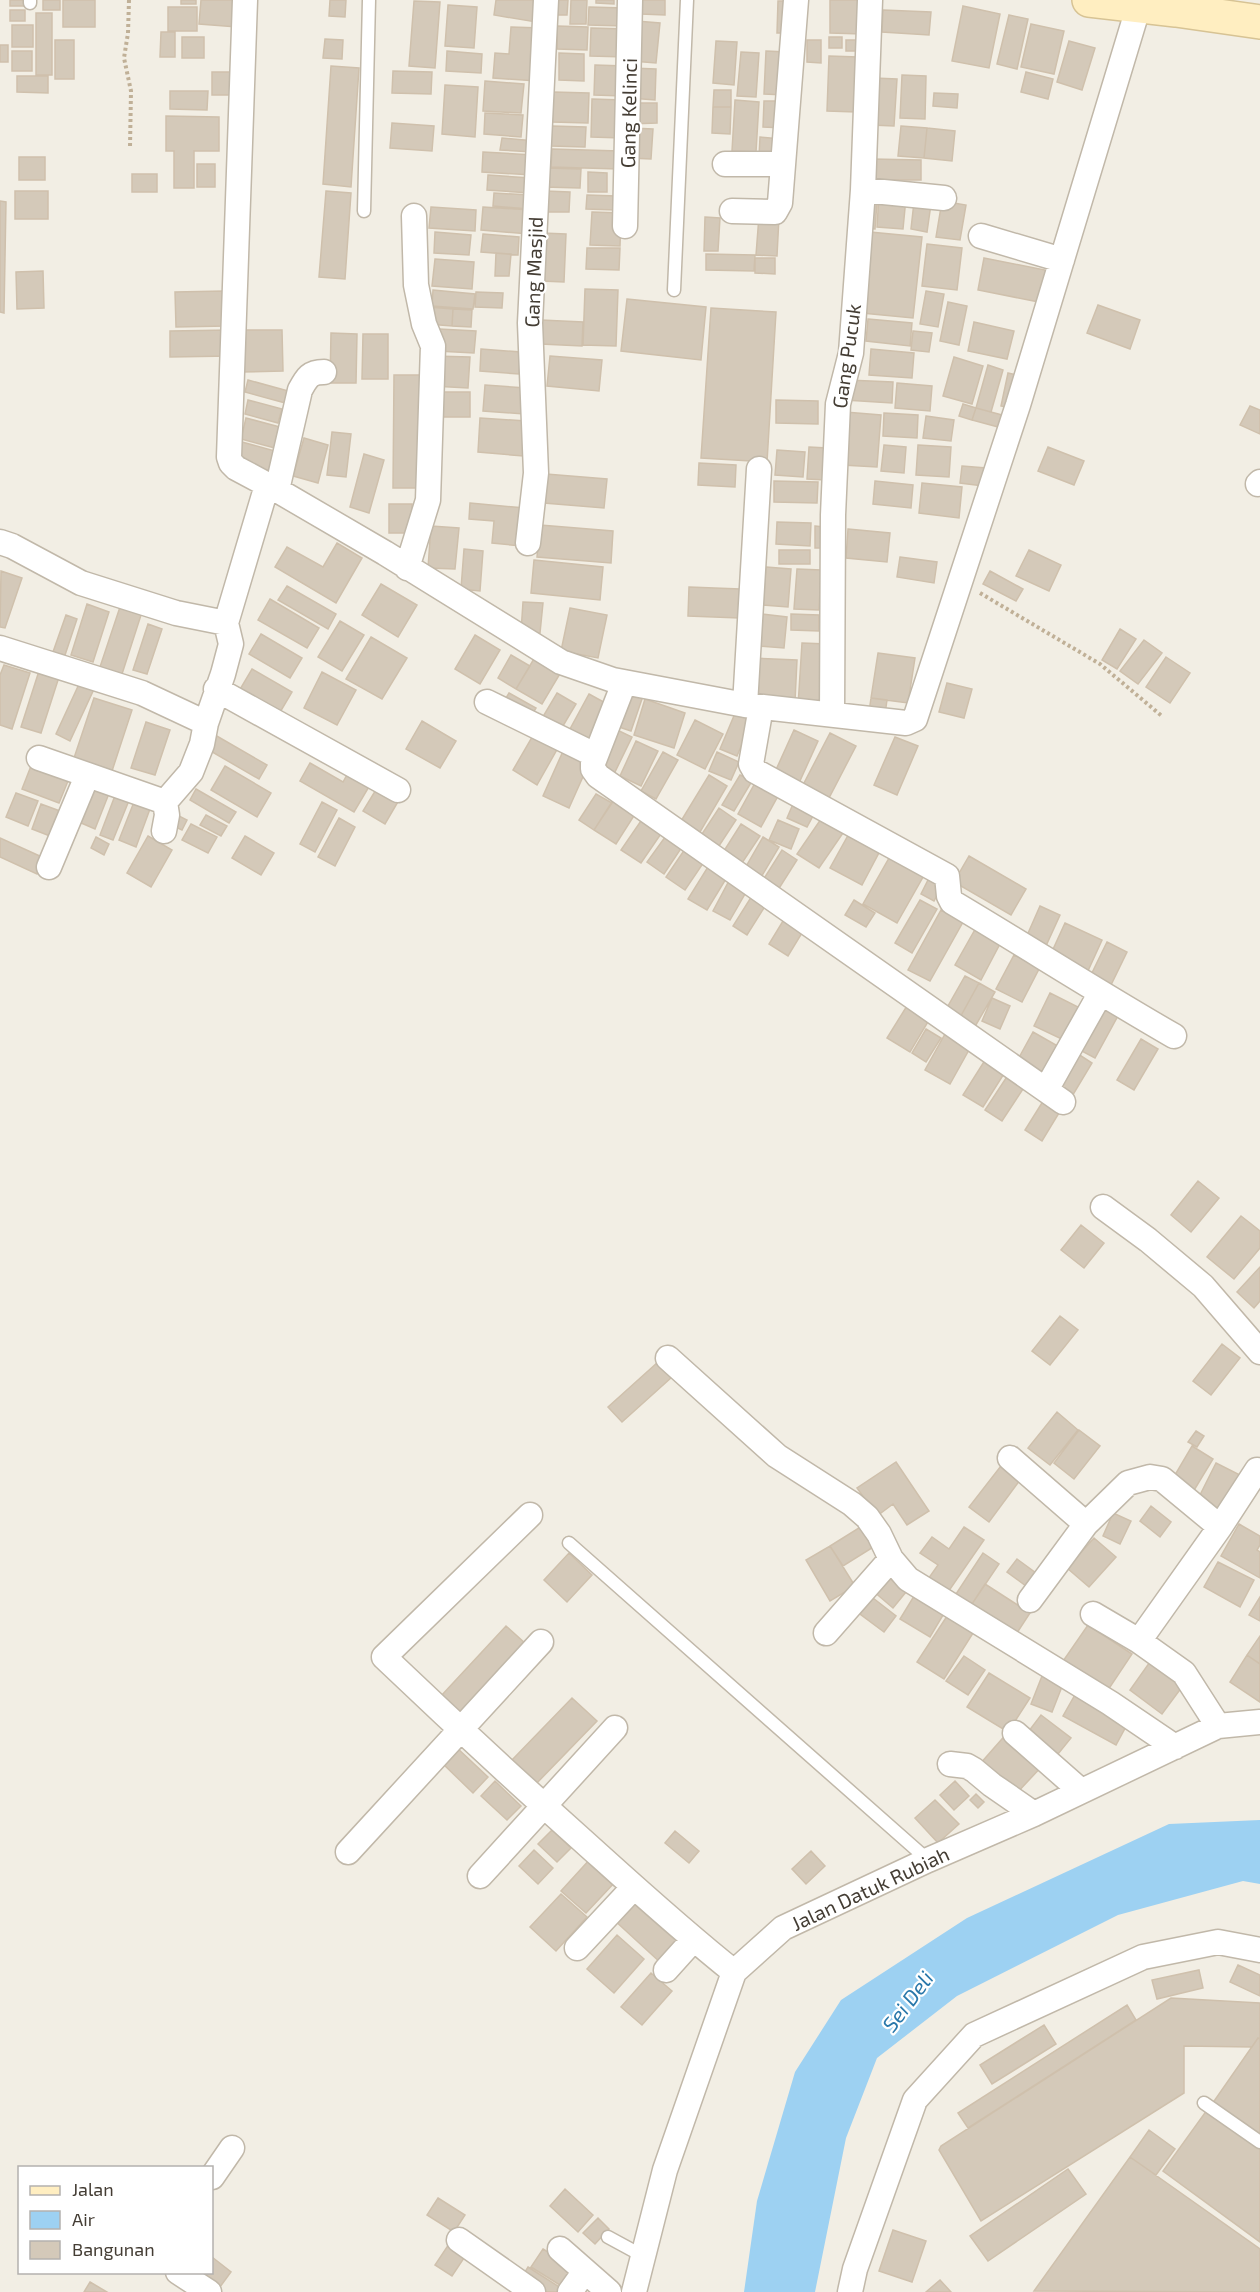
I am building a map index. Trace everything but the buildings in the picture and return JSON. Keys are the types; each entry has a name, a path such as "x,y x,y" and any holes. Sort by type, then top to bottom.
{"main road":[{"path":"1089,0 1139,5 1177,5 1260,22"}],"street":[{"path":"245,0 229,457 231,464 385,553 561,662 624,683 753,706 906,723 915,719 959,581 972,548 1018,405 1139,5"},
{"name":"Gang Masjid","path":"528,543 536,473 530,323 546,0"},
{"name":"Gang Kelinci","path":"625,226 630,0"},
{"path":"732,211 775,212 780,203 796,0"},
{"name":"Gang Pucuk","path":"832,713 833,514 838,404 851,353 863,190 870,0"},
{"path":"724,164 783,164"},
{"path":"863,190 944,198"},
{"path":"407,568 428,500 433,346 424,324 416,285 414,216"},
{"path":"981,236 1062,260"},
{"path":"164,831 167,815 165,802 191,772 202,744 206,723 231,644 225,623 272,487 300,390 313,372 324,372"},
{"path":"759,469 752,764 755,771 947,876 949,896 952,902 1053,962 1100,994 1174,1036"},
{"path":"0,542 12,546 81,583 176,613 225,623"},
{"path":"0,648 142,693 206,723"},
{"path":"624,683 596,755 593,769 598,776 1054,1096 1100,994"},
{"path":"216,689 398,790"},
{"path":"487,702 596,755"},
{"path":"39,758 165,802"},
{"path":"49,867 87,776"},
{"path":"1103,1207 1148,1240 1203,1286 1260,1352"},
{"path":"668,1358 777,1456 852,1504 867,1517 879,1534 891,1559 909,1579 1110,1703 1175,1747"},
{"path":"1010,1458 1086,1524"},
{"path":"1139,1641 1220,1527 1257,1470"},
{"path":"1030,1600 1086,1524 1128,1483 1150,1477 1162,1479 1220,1527"},
{"path":"530,1515 384,1657 460,1730 634,1887 693,1940 734,1972"},
{"path":"826,1633 891,1559"},
{"path":"1094,1614 1184,1672 1218,1726"},
{"path":"348,1852 541,1642"},
{"name":"Jalan Datuk Rubiah","path":"634,2292 665,2170 734,1972 783,1928 928,1860 1034,1814 1218,1726 1260,1722"},
{"path":"480,1876 615,1728"},
{"path":"1015,1733 1081,1791"},
{"path":"950,1764 967,1766 974,1770 1034,1814"},
{"path":"577,1948 634,1887"},
{"path":"666,1970 693,1940"},
{"path":"850,2292 855,2268 915,2100 974,2035 1143,1957 1218,1942 1260,1950"},
{"path":"213,2176 232,2148"},
{"path":"459,2240 533,2292"},
{"path":"560,2249 609,2292"},
{"path":"570,2292 585,2271"},
{"path":"181,2274 209,2292"}],"lane":[{"path":"364,211 369,0"},
{"path":"674,290 687,0"},
{"path":"569,1543 928,1860"},
{"path":"1204,2103 1260,2142"},
{"path":"608,2237 643,2256"}],"path":[{"path":"129,0 128,33 124,58 131,91 130,147"},
{"path":"959,581 1100,664 1163,717"}],"water":[{"name":"Sei Deli","path":"1260,1820 1260,1884 1243,1881 1118,1915 957,1996 877,2058 846,2138 815,2292 744,2292 757,2201 795,2072 841,2000 967,1918 1169,1824"}]}
